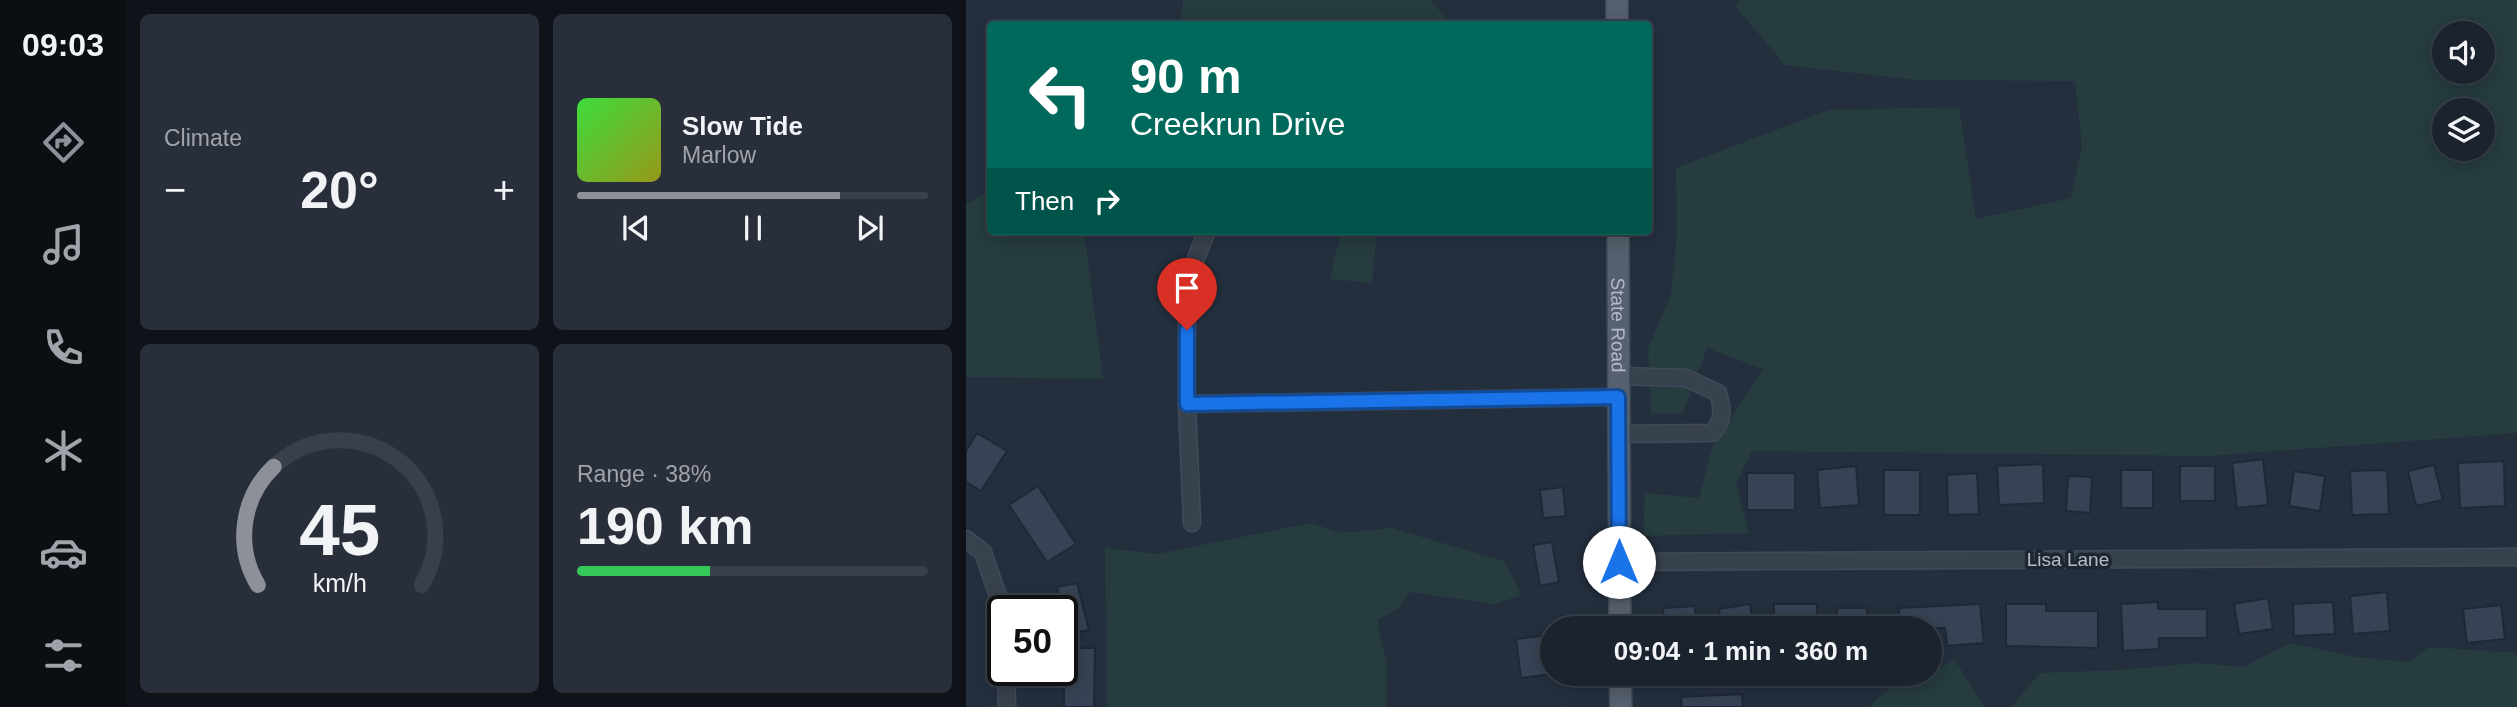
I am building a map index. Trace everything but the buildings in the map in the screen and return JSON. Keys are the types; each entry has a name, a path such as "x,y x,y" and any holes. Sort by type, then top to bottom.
{"main road":[{"path":"1616,0 1617,21"},
{"name":"State Road","path":"1618,235 1620,616"},
{"path":"1620,686 1620,707"}],"street":[{"path":"1192,523 1187,404 1187,280 1205,235"},
{"path":"1187,404 1618,387 1686,378 1718,393 1722,420 1712,433 1619,434"},
{"path":"966,539 983,552 998,595"},
{"name":"Lisa Lane","path":"1619,562 2517,557"},
{"path":"1006,686 1007,707"}],"green space":[{"path":"1183,0 1430,0 1449,21 1181,21"},
{"path":"1739,0 2517,0 2517,433 2208,456 1752,451 1736,483 1749,533 1643,536 1645,493 1699,498 1712,448 1763,369 1707,348 1683,413 1651,413 1648,348 1671,295 1677,233 1676,168 1829,110 1959,107 1976,219 2071,198 2082,146 2075,81 1916,80 1785,65 1736,7"},
{"path":"987,193 987,235 1085,235 1103,379 966,377 966,204"},
{"path":"1340,235 1377,235 1372,283 1330,279"},
{"path":"1310,523 1342,533 1391,528 1504,561 1522,595 1494,604 1410,592 1398,609 1377,620 1387,665 1386,707 1107,707 1105,548 1158,554"},
{"path":"2290,643 2356,657 2408,662 2429,647 2517,653 2517,707 2011,707 2040,673 2121,670 2197,663 2244,667"},
{"path":"1955,660 1984,707 1870,707 1894,686 1942,686 1942,666"}],"route":[{"path":"1187,330 1187,404 1618,397 1619,562"}]}
